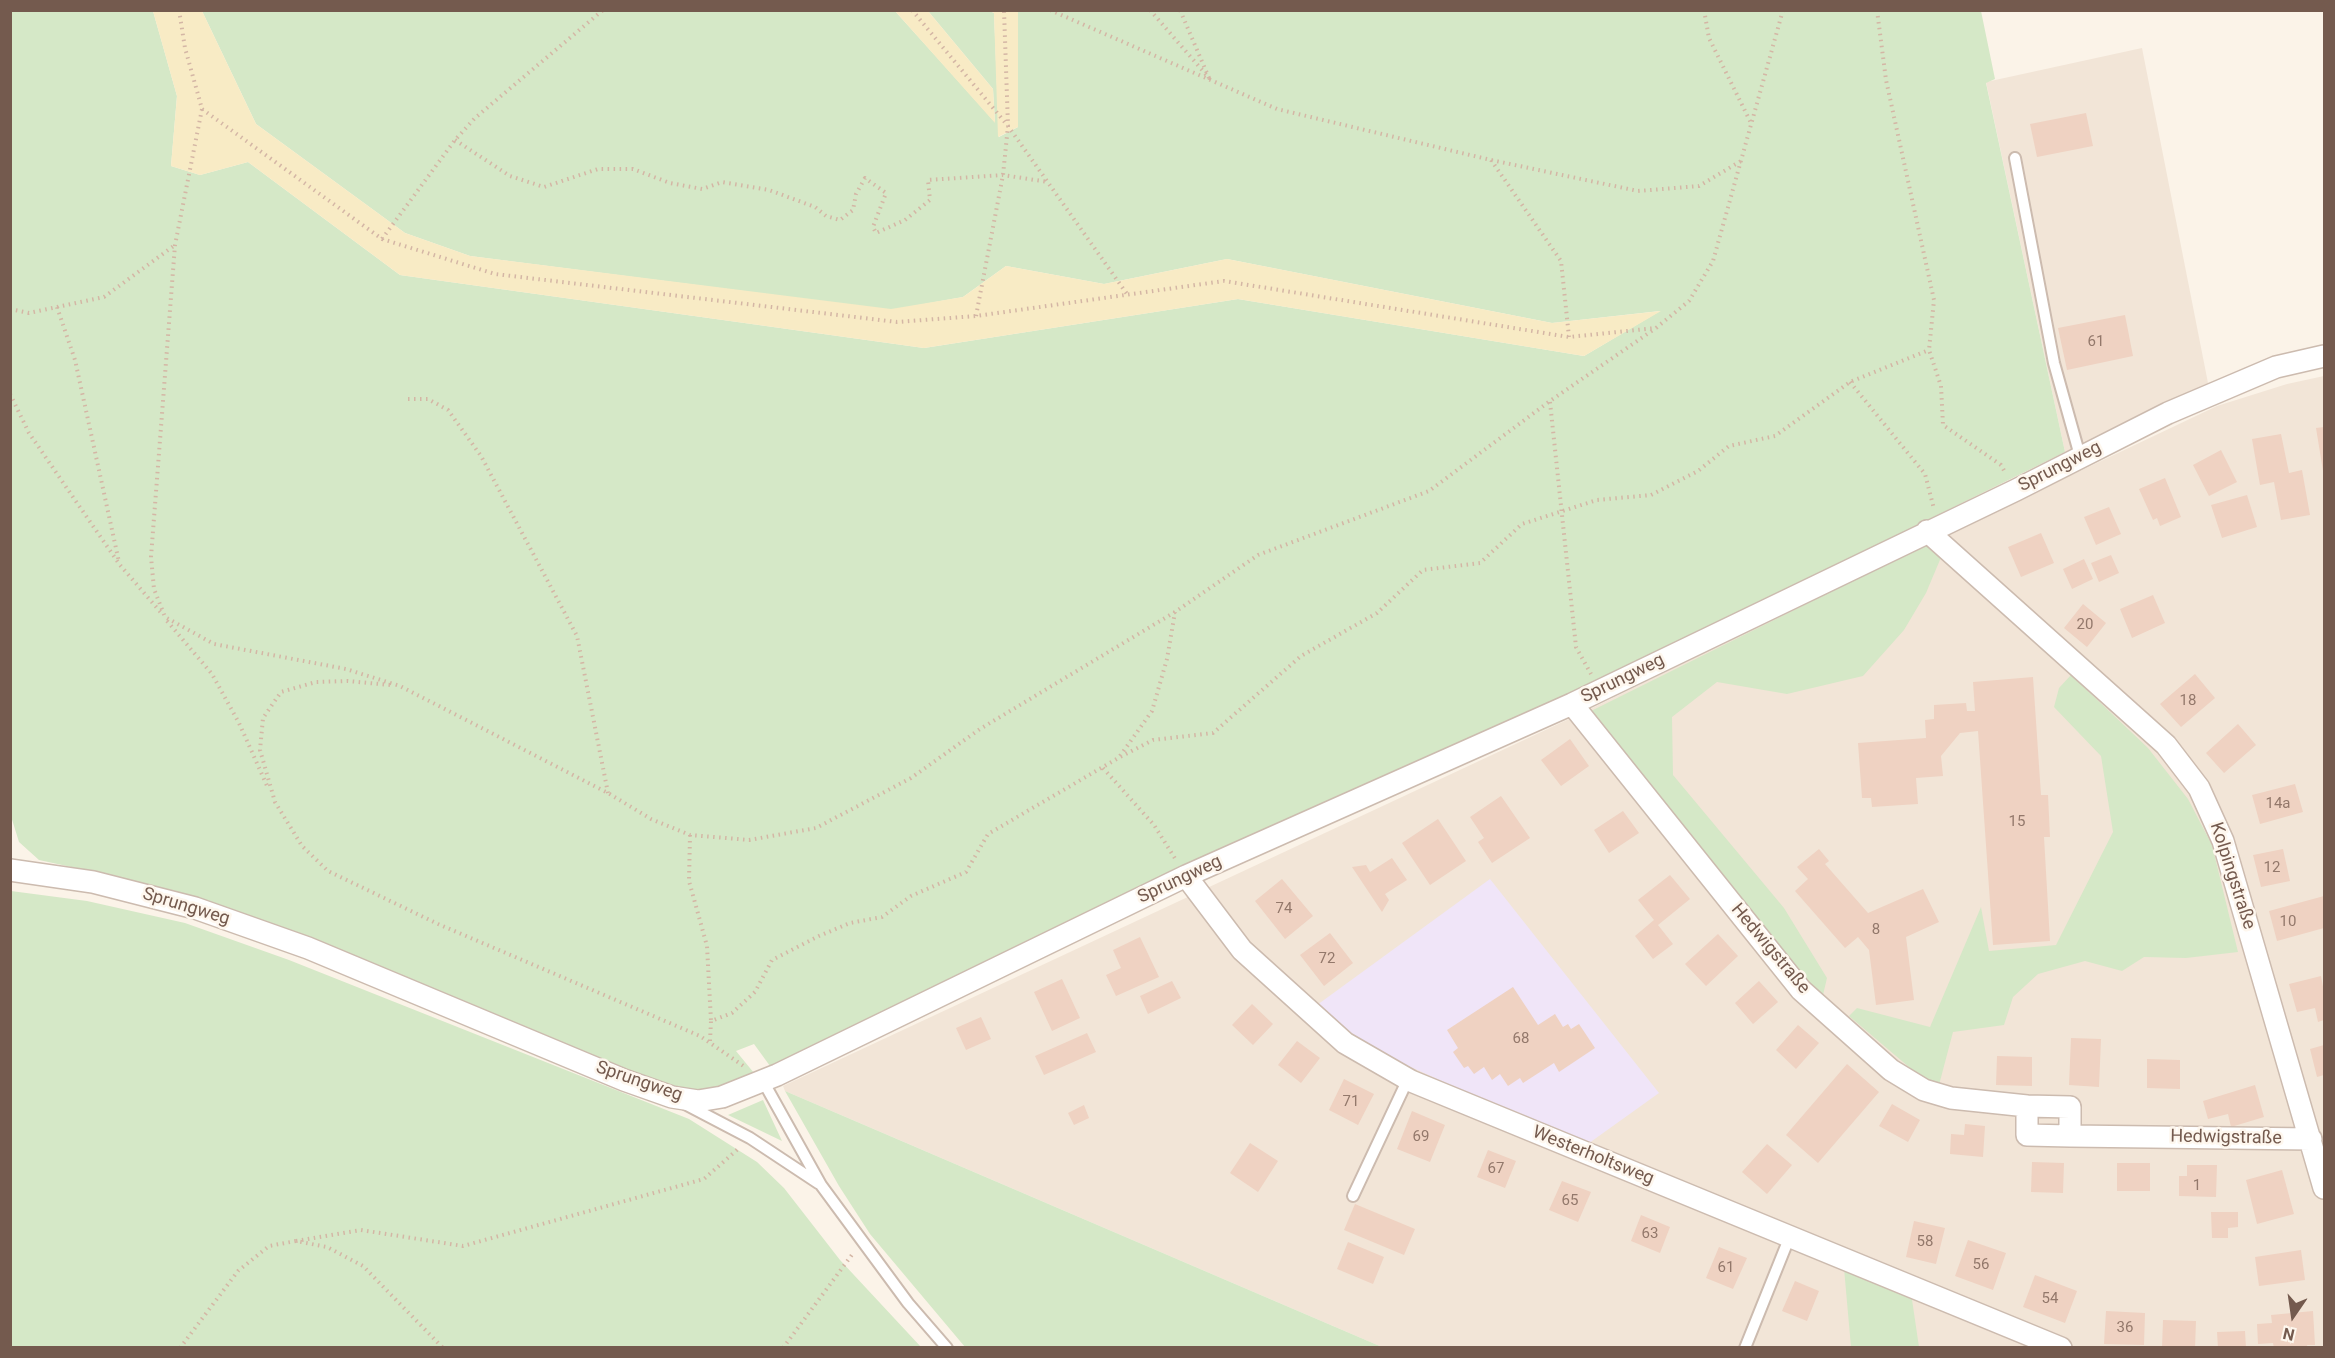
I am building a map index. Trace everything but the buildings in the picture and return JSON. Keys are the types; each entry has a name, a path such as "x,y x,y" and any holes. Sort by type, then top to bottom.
{"street":[{"name":"Sprungweg","path":"10,870 93,882 195,908 308,948 624,1080 672,1097 698,1101 722,1096 760,1082 1186,876 1572,704 2222,389 2276,367 2325,356"},
{"name":"Kolpingstraße","path":"1935,527 2166,745 2199,788 2223,841 2325,1188"},
{"name":"Hedwigstraße","path":"1572,704 1801,990 1891,1070 1924,1090 1951,1098 2027,1106 2070,1107 2070,1136"},
{"name":"Westerholtsweg","path":"1186,876 1242,950 1345,1043 1408,1079 2061,1347"},
{"name":"Hedwigstraße","path":"2027,1106 2027,1135 2311,1139"}],"lane":[{"path":"2015,158 2054,363 2080,456"},
{"path":"1353,1196 1408,1079"},
{"path":"760,1082 821,1185 861,1242 908,1303 947,1347"},
{"path":"672,1097 750,1138 821,1185"},
{"path":"1745,1347 1790,1236"}],"path":[{"path":"179,10 185,48 202,109 175,245 151,557 154,589 165,617 214,644 346,669 400,686 608,794 651,819 690,835 749,840 816,828 911,778 980,729 1175,612 1258,555 1429,491 1550,401 1656,328 1689,301 1713,261 1783,10"},
{"path":"382,239 455,140 475,118 603,10"},
{"path":"912,10 1008,126 1127,295"},
{"path":"976,316 1003,175 1008,126 1004,10"},
{"path":"1050,10 1276,109 1491,160 1638,191 1699,186 1741,161"},
{"path":"1150,10 1209,78"},
{"path":"1180,10 1209,78"},
{"path":"1704,10 1709,38 1751,124"},
{"path":"1877,10 1886,80 1934,300 1929,350 1941,386 1943,425 2001,465 2016,490"},
{"path":"202,109 382,239 495,274 897,322 976,316 1224,281 1569,338 1656,328"},
{"path":"455,140 510,176 544,187 598,169 633,169 670,183 702,189 722,182 769,190 814,207 826,216 840,220 853,210 856,194 865,178 886,193 873,227 876,232 905,220 930,201 928,180 1003,175 1048,182"},
{"path":"1491,160 1561,261 1569,338"},
{"path":"10,309 29,314 104,297 175,245"},
{"path":"57,307 75,360 120,565"},
{"path":"711,1021 732,1013 755,992 772,960 850,923 882,917 911,896 966,872 988,834 1120,756 1153,740 1213,733 1301,656 1377,613 1423,570 1480,563 1522,524 1597,500 1651,495 1698,471 1730,446 1775,436 1850,382 1929,350"},
{"path":"1850,382 1925,474 1934,509 1935,527"},
{"path":"10,394 28,433 120,565 212,674 239,723 275,802 302,846 328,871 438,924 710,1041 747,1069 760,1082"},
{"path":"408,399 428,399 448,410 481,456 577,636 608,794"},
{"path":"1550,401 1576,647 1600,690"},
{"path":"1120,756 1152,711 1167,659 1175,612"},
{"path":"275,802 260,750 263,718 281,692 316,682 348,681 400,686"},
{"path":"1103,768 1154,825 1186,876"},
{"path":"690,835 689,881 707,946 710,1041"},
{"path":"180,1347 238,1271 269,1246 361,1230 463,1246 704,1179 750,1138"},
{"path":"296,1240 327,1247 363,1266 443,1347"},
{"path":"783,1347 861,1242"}],"shaded area":[{"path":"2142,48 2208,383 2065,452 1986,82"},
{"path":"2324,376 2324,1347 1382,1347 785,1091 783,1086 1584,712 1941,537 2217,406 2287,384"},
{"path":"1490,879 1659,1093 1585,1146 1371,1049 1317,1005"}],"green space":[{"path":"10,11 153,11 177,96 171,166 200,175 248,162 400,275 924,348 1238,299 1584,356 1660,311 1552,323 1227,259 1104,284 1006,266 963,297 891,310 470,256 405,233 256,124 202,11 895,11 995,122 993,89 928,11 990,11 994,13 999,137 1018,127 1018,11 1981,11 1995,79 1986,83 2065,452 1602,681 1185,865 770,1066 754,1044 736,1051 754,1073 698,1094 614,1069 203,900 113,876 39,860 19,842 10,813"},
{"path":"1929,543 1942,555 1926,593 1904,630 1863,676 1787,694 1717,682 1672,717 1673,775 1784,908 1827,978 1823,995 1793,970 1587,713"},
{"path":"2071,675 2148,748 2188,799 2212,845 2238,952 2186,958 2144,957 2122,971 2085,961 2038,974 2013,997 2004,1025 1953,1032 1939,1085 1916,1073 1849,1016 1857,1008 1930,1027 1981,907 1989,951 2056,945 2113,832 2101,756 2054,707 2059,688"},
{"path":"11,891 87,901 185,923 289,960 689,1119 757,1162 784,1188 840,1260 921,1347 11,1347"},
{"path":"785,1091 1382,1347 965,1347 870,1234 839,1186"},
{"path":"763,1100 782,1141 728,1115"},
{"path":"1843,1257 1910,1286 1919,1347 1851,1347"}],"sand":[{"path":"153,11 202,11 256,124 405,233 470,256 891,309 963,297 1006,266 1104,284 1227,259 1552,323 1661,311 1584,356 1238,299 924,348 400,275 248,162 200,175 171,166 177,96"},
{"path":"895,11 928,11 993,89 995,123"},
{"path":"990,11 1018,11 1018,127 998,137 994,13"}]}
